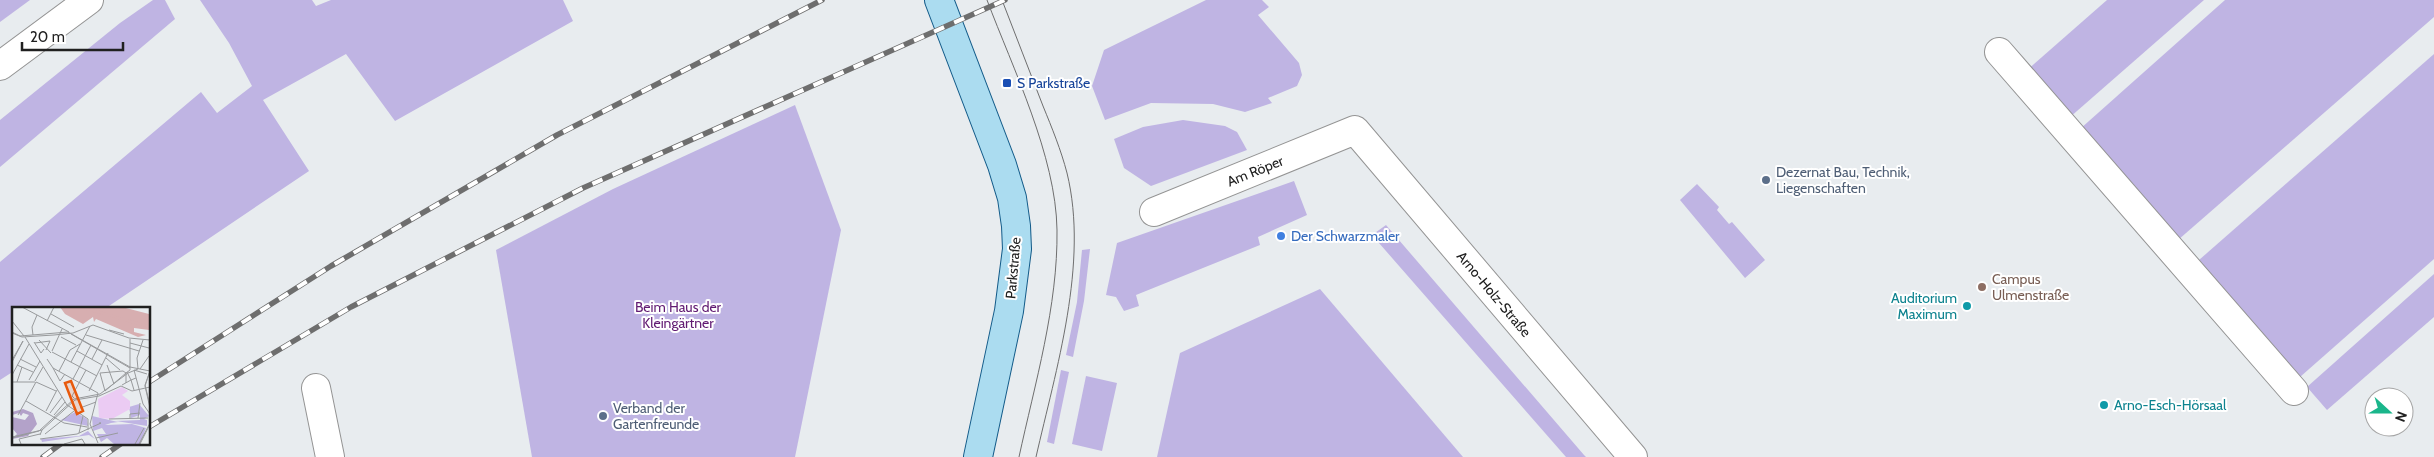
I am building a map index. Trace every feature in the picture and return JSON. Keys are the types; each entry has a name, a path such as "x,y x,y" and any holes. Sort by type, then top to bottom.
{"main road":[{"name":"Parkstraße","path":"939,0 1002,164 1012,198 1016,226 1017,249 1009,310 978,457"}],"street":[{"path":"0,66 89,0"},
{"path":"1998,52 2294,391"},
{"name":"Am Röper","path":"1154,212 1356,130"},
{"name":"Arno-Holz-Straße","path":"1356,130 1633,457"},
{"path":"316,388 330,457"}],"green space":[{"path":"0,0 30,0 0,22"},
{"path":"153,0 165,0 175,19 0,167 0,120 120,23"},
{"path":"200,0 312,0 316,6 331,0 563,0 573,21 395,121 346,54 263,100 309,171 107,307 12,307 12,372 0,380 0,262 201,92 217,113 252,86 229,43"},
{"path":"1206,0 1262,0 1269,7 1258,15 1299,63 1302,75 1297,86 1268,98 1272,103 1245,112 1213,104 1151,103 1105,120 1092,86 1104,50"},
{"path":"2107,0 2204,0 2069,118 2026,71"},
{"path":"2225,0 2434,0 2434,17 2178,240 2080,129"},
{"path":"2434,54 2434,259 2300,377 2199,260"},
{"name":"Beim Haus der Kleingärtner","path":"795,105 841,230 795,457 532,457 496,250 613,189"},
{"path":"1183,120 1225,126 1237,132 1247,150 1151,186 1124,168 1114,139 1143,127"},
{"path":"1294,181 1307,215 1258,237 1260,245 1136,295 1139,306 1124,311 1116,297 1106,295 1117,243"},
{"path":"1697,184 1719,207 1717,210 1729,224 1732,222 1765,260 1745,278 1680,200"},
{"path":"1386,225 1586,457 1566,457 1372,235"},
{"path":"1090,249 1084,301 1073,357 1066,355 1077,302 1082,250"},
{"path":"2434,274 2434,317 2327,410 2307,387"},
{"path":"1320,289 1463,457 1157,457 1180,353"},
{"path":"1061,370 1069,372 1054,444 1047,442"},
{"path":"1086,376 1117,383 1102,451 1072,444"}],"tram line":[{"path":"987,0 1041,143 1055,202 1057,230 1054,287 1050,316 1019,457"},
{"path":"1002,0 1059,147 1067,173 1073,207 1074,243 1067,316 1036,457"}],"railway":[{"path":"150,381 331,266 557,135 822,0"},
{"path":"150,426 351,307 583,188 1005,0"},
{"path":"43,457 61,444"},
{"path":"102,457 121,444"}],"place":[{"name":"S Parkstraße","path":"1007,83"},
{"name":"Dezernat Bau, Technik, Liegenschaften","path":"1766,180"},
{"name":"Der Schwarzmaler","path":"1281,236"},
{"name":"Campus Ulmenstraße","path":"1982,287"},
{"name":"Auditorium Maximum","path":"1967,306"},
{"name":"Arno-Esch-Hörsaal","path":"2104,405"},
{"name":"Verband der Gartenfreunde","path":"603,416"}]}
